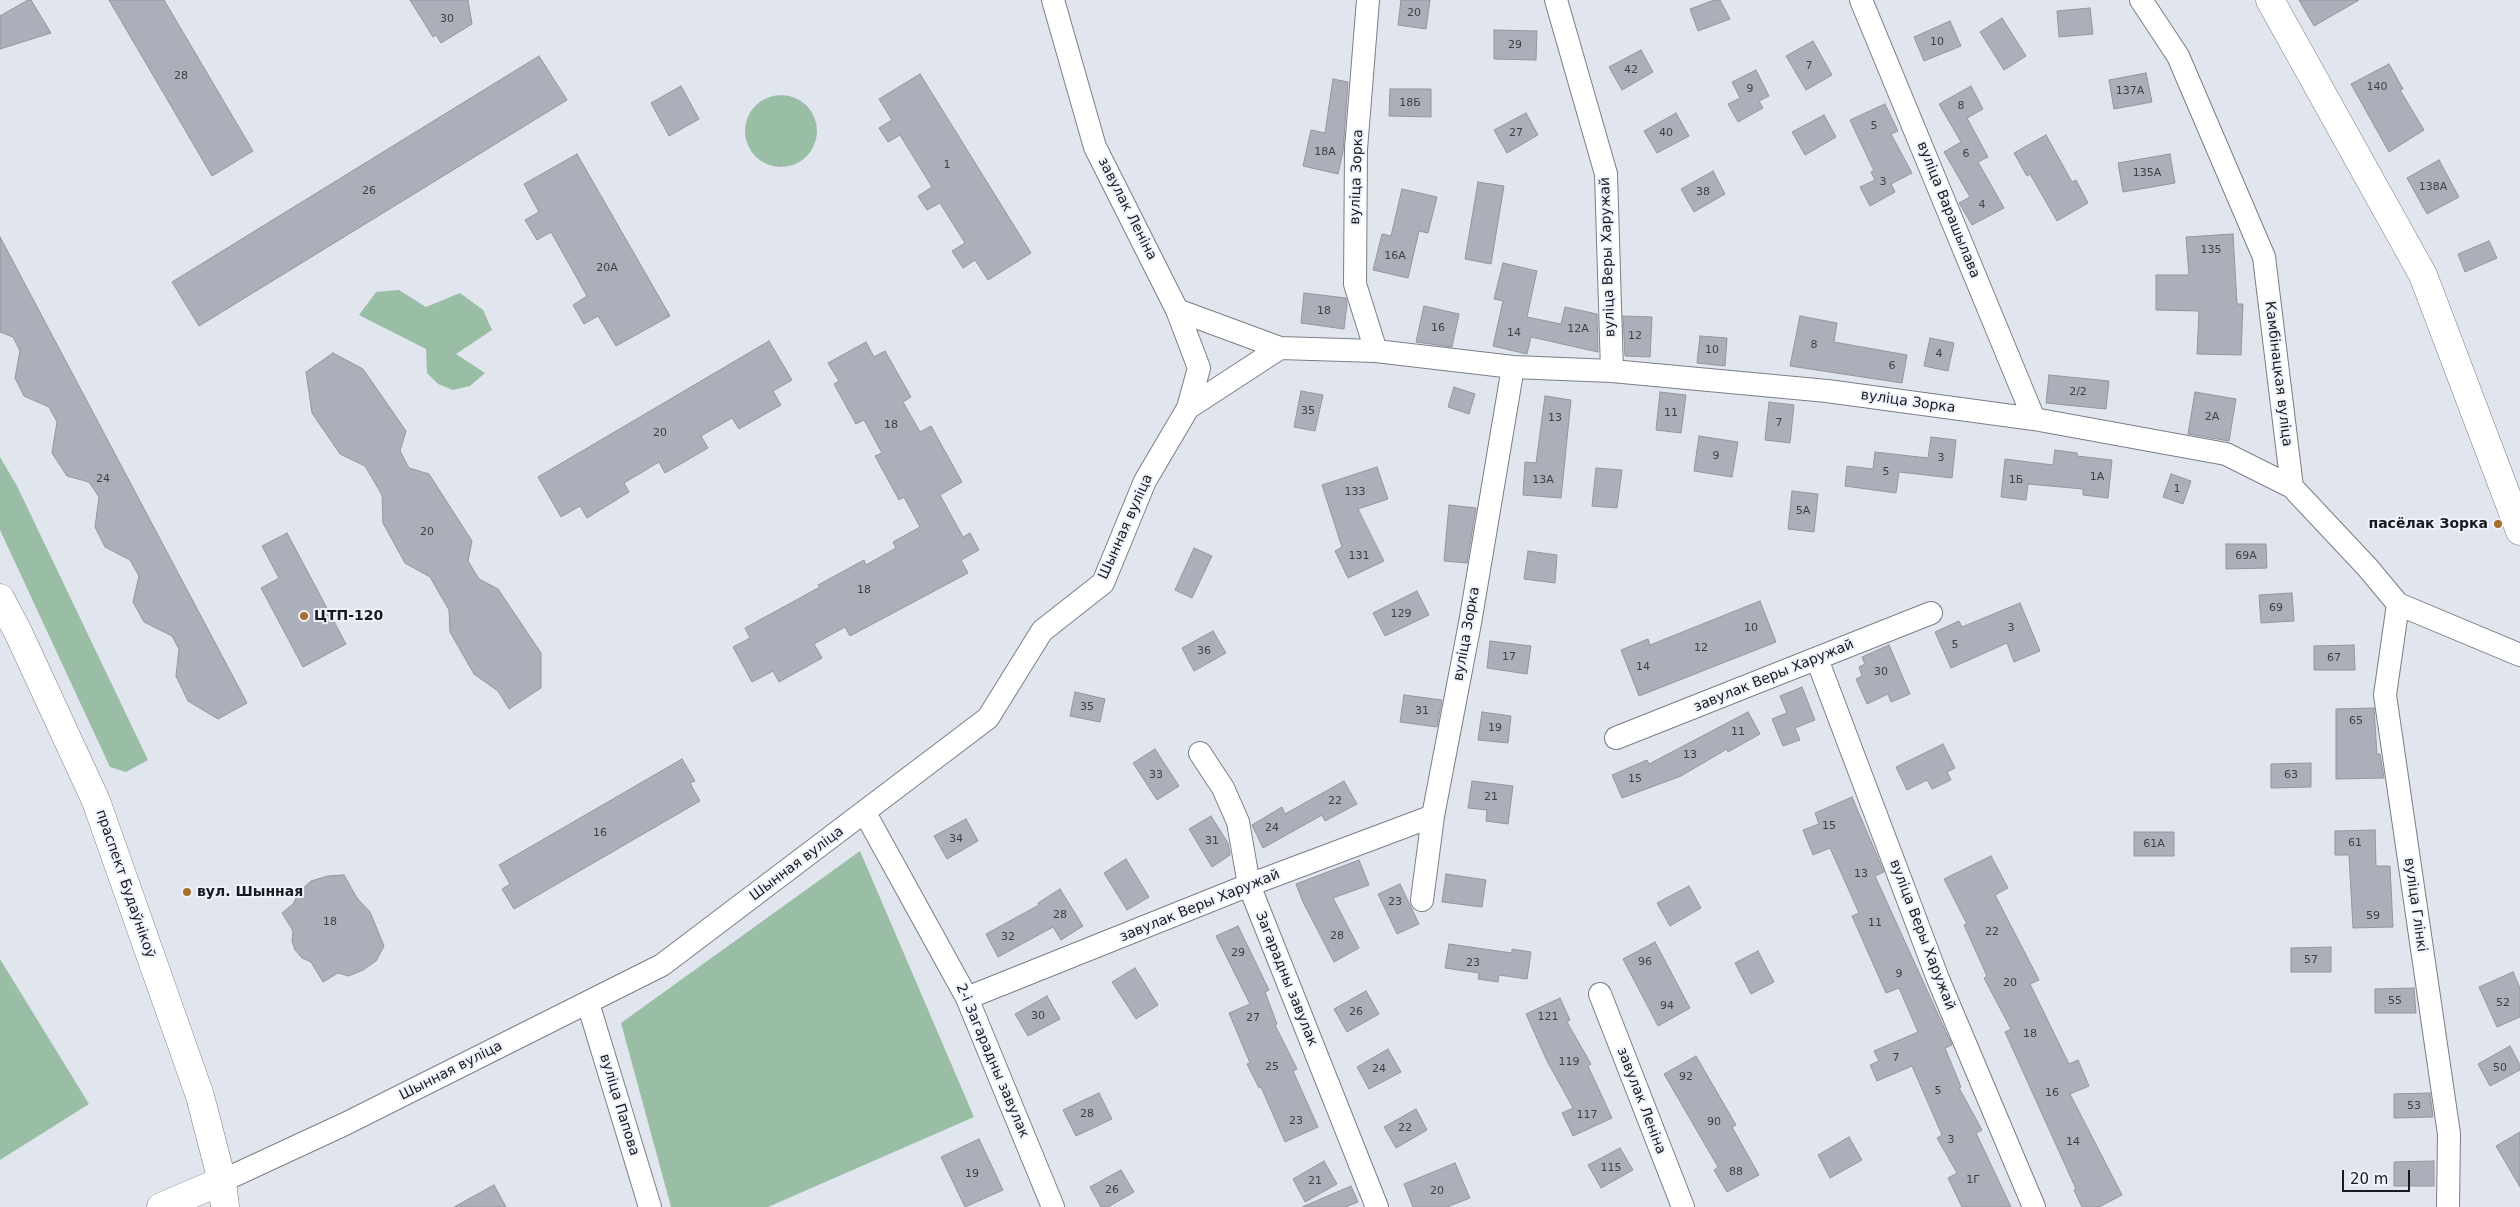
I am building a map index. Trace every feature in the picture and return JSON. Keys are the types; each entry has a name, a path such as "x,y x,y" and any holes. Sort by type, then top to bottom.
{"main road":[{"path":"2270,0 2423,275 2520,531"},
{"name":"праспект Будаўнікоў","path":"0,598 18,632 96,801 200,1096 224,1194 240,1207"},
{"name":"Шынная вуліца","path":"162,1207 224,1194"}],"street":[{"name":"завулак Леніна","path":"1053,0 1096,147 1177,310 1199,368 1188,408"},
{"name":"вуліца Зорка","path":"1368,0 1356,149 1355,284 1376,351"},
{"name":"вуліца Веры Харужай","path":"1556,0 1606,174 1612,371"},
{"name":"вуліца Варашылава","path":"1861,0 2034,420"},
{"name":"Камбінацкая вуліца","path":"2141,0 2178,56 2264,257 2292,487"},
{"path":"1177,310 1280,348"},
{"name":"вуліца Зорка","path":"1280,348 1376,351 1513,367 1612,371 1826,390 2034,420 2226,454 2292,487"},
{"name":"Шынная вуліца","path":"224,1194 345,1124 662,965 988,718 1042,631 1103,583 1145,481 1188,408 1280,348"},
{"name":"вуліца Зорка","path":"1422,900 1434,816 1470,623 1513,367"},
{"path":"2292,487 2368,568 2398,604 2520,655"},
{"name":"вуліца Глінкі","path":"2398,604 2385,696 2449,1134 2448,1207"},
{"name":"завулак Веры Харужай","path":"1616,738 1931,613"},
{"name":"вуліца Веры Харужай","path":"1817,659 1938,979 2034,1207"},
{"name":"Загарадны завулак","path":"1200,752 1223,788 1238,822 1249,885 1377,1207"},
{"name":"2-і Загарадны завулак","path":"865,813 967,998 1053,1207"},
{"name":"завулак Веры Харужай","path":"967,998 1249,885 1434,816"},
{"name":"завулак Леніна","path":"1600,994 1683,1207"},
{"name":"вуліца Папова","path":"588,1002 650,1207"}],"green space":[{"path":"781,95 801,101 811,111 817,131 811,151 801,161 781,167 761,161 751,151 745,131 751,111 761,101"},
{"path":"399,290 426,307 460,293 483,310 492,330 456,354 485,373 470,386 453,390 438,384 427,373 426,349 359,315 376,292"},
{"path":"0,457 17,486 148,760 126,772 110,767 0,530"},
{"path":"860,851 974,1117 768,1207 671,1207 621,1023"},
{"path":"0,959 89,1104 0,1160"}],"building":[{"path":"31,0 51,33 0,49 0,16"},
{"path":"109,0 164,0 253,151 212,176"},
{"path":"410,0 468,0 472,24 441,43 436,35 433,37"},
{"path":"1401,0 1430,0 1426,29 1398,25"},
{"path":"1714,0 1720,0 1730,19 1698,31 1690,9"},
{"path":"2299,0 2359,0 2314,26"},
{"path":"2090,8 2093,34 2059,37 2057,11"},
{"path":"2002,18 2026,56 2004,70 1980,32"},
{"path":"1950,21 1961,46 1924,61 1914,37"},
{"path":"1494,30 1537,31 1536,60 1494,59"},
{"path":"1813,41 1832,75 1806,90 1786,56"},
{"path":"1641,50 1653,72 1622,90 1609,67"},
{"path":"539,56 567,100 199,326 172,282"},
{"path":"2389,64 2403,89 2400,90 2424,130 2389,152 2351,84"},
{"path":"1756,70 1769,96 1759,101 1763,108 1738,122 1728,104 1740,98 1732,82"},
{"path":"2146,73 2152,102 2114,109 2109,80"},
{"path":"920,74 1031,253 988,280 975,260 963,268 952,251 965,243 940,203 927,210 918,196 932,187 900,135 888,142 879,128 892,120 879,99"},
{"path":"1333,79 1348,82 1343,152 1338,174 1303,166 1311,130 1325,133"},
{"path":"681,86 699,119 669,136 651,103"},
{"path":"1971,86 1983,109 1967,118 1988,157 1978,162 2004,208 1972,225 1959,203 1970,197 1944,152 1961,142 1939,104"},
{"path":"1390,89 1431,89 1431,117 1389,116"},
{"path":"1885,104 1898,131 1891,134 1912,173 1891,184 1895,192 1870,206 1860,187 1875,180 1871,172 1874,171 1850,120"},
{"path":"1526,113 1538,135 1507,153 1494,130"},
{"path":"1676,113 1689,136 1657,153 1644,131"},
{"path":"1824,115 1836,137 1805,155 1792,132"},
{"path":"2046,135 2072,182 2076,180 2088,203 2057,221 2030,174 2027,176 2014,153"},
{"path":"577,154 670,316 616,346 598,316 584,324 573,305 587,296 551,232 537,240 525,220 539,212 524,184"},
{"path":"2170,154 2175,183 2123,192 2118,163"},
{"path":"2439,160 2459,197 2427,214 2407,178"},
{"path":"1713,171 1725,194 1694,212 1681,189"},
{"path":"1478,182 1504,186 1491,264 1465,259"},
{"path":"1402,189 1437,197 1428,233 1419,231 1408,278 1373,270 1382,234 1391,236"},
{"path":"2233,234 2237,304 2243,304 2241,355 2197,354 2199,311 2156,310 2156,275 2189,275 2186,237"},
{"path":"0,237 247,703 218,719 188,701 176,676 179,649 172,636 144,622 133,602 139,576 130,560 105,547 95,527 99,497 89,482 67,476 52,453 57,422 49,407 24,396 15,378 20,351 13,337 0,332"},
{"path":"2489,241 2497,258 2465,272 2458,254"},
{"path":"1503,263 1537,271 1527,317 1561,324 1565,307 1597,314 1598,352 1531,337 1527,354 1493,346 1503,301 1494,299"},
{"path":"1304,293 1346,298 1344,329 1301,323"},
{"path":"1424,306 1459,314 1452,347 1416,342"},
{"path":"1623,316 1652,317 1650,357 1625,356"},
{"path":"1800,316 1837,323 1834,342 1907,355 1902,383 1790,366"},
{"path":"1700,336 1727,338 1725,366 1697,363"},
{"path":"1930,338 1954,343 1948,371 1924,366"},
{"path":"769,341 792,380 773,391 781,405 739,429 732,418 701,436 708,448 665,473 659,462 624,483 629,492 587,518 580,506 561,517 538,477"},
{"path":"866,342 874,357 885,351 911,397 903,402 920,432 931,426 962,482 940,495 963,537 970,533 979,550 961,560 968,573 850,636 845,627 814,644 822,658 779,682 773,671 752,682 733,647 750,638 745,628 820,587 818,585 864,560 866,565 896,548 893,542 920,527 904,497 899,500 875,456 882,453 864,420 856,424 834,384 839,381 828,363"},
{"path":"333,353 363,369 406,431 400,451 409,468 429,474 472,541 468,561 479,579 498,589 541,653 541,688 509,709 498,691 474,674 450,632 449,610 430,577 405,563 383,523 382,495 365,466 340,454 312,413 306,372"},
{"path":"2049,375 2109,381 2106,409 2046,403"},
{"path":"1454,387 1475,394 1469,414 1448,407"},
{"path":"1301,391 1323,395 1315,431 1294,427"},
{"path":"1660,392 1686,395 1681,433 1656,430"},
{"path":"2195,392 2236,399 2229,441 2188,434"},
{"path":"1545,396 1571,400 1561,498 1523,495 1525,462 1536,463"},
{"path":"1769,402 1794,405 1790,443 1765,440"},
{"path":"1699,436 1738,442 1732,477 1694,471"},
{"path":"1931,437 1956,440 1952,478 1899,472 1896,493 1845,486 1847,466 1873,469 1875,452 1928,458"},
{"path":"2055,450 2077,453 2077,456 2112,460 2108,498 2083,495 2083,489 2028,484 2026,500 2001,497 2005,459 2053,465"},
{"path":"1377,467 1388,499 1358,509 1384,561 1348,578 1335,551 1342,547 1322,485"},
{"path":"1596,468 1622,470 1617,508 1592,506"},
{"path":"2171,474 2191,481 2183,504 2163,497"},
{"path":"1792,491 1818,494 1814,532 1788,529"},
{"path":"1449,505 1476,508 1467,563 1444,561"},
{"name":"ЦТП-120","path":"287,533 346,644 303,667 261,588 279,578 262,546"},
{"path":"2226,544 2266,544 2267,568 2226,569"},
{"path":"1194,548 1212,556 1192,598 1175,590"},
{"path":"1528,551 1557,555 1555,583 1524,579"},
{"path":"1417,591 1429,615 1385,636 1373,613"},
{"path":"2292,593 2294,621 2261,623 2259,595"},
{"path":"1760,601 1776,642 1639,696 1621,650 1648,639 1650,645"},
{"path":"2020,603 2040,651 2014,662 2007,643 1951,668 1935,632 1959,621 1962,627"},
{"path":"1213,631 1226,653 1194,671 1182,648"},
{"path":"1490,641 1531,646 1527,674 1487,668"},
{"path":"1889,645 1910,694 1891,702 1888,694 1867,704 1856,679 1862,676 1859,667 1865,664 1862,657"},
{"path":"2354,645 2355,670 2314,670 2314,646"},
{"path":"1802,687 1815,720 1795,728 1800,740 1783,746 1772,719 1787,713 1780,696"},
{"path":"1075,692 1105,699 1100,722 1070,716"},
{"path":"1404,695 1442,700 1437,727 1400,722"},
{"path":"2374,708 2377,754 2380,754 2384,778 2336,779 2336,709"},
{"path":"1482,712 1511,716 1508,743 1478,740"},
{"path":"1748,712 1760,734 1728,752 1727,749 1681,776 1622,798 1612,775 1647,760 1649,764"},
{"path":"1943,744 1955,768 1947,772 1951,780 1932,789 1927,780 1907,790 1896,767"},
{"path":"1155,749 1179,786 1157,800 1133,763"},
{"path":"682,759 695,781 690,783 700,801 514,909 502,889 510,884 499,865"},
{"path":"2311,763 2311,787 2271,788 2271,764"},
{"path":"1344,781 1357,804 1325,821 1322,815 1263,848 1252,825 1282,807 1285,814"},
{"path":"1472,781 1513,786 1508,824 1486,821 1487,810 1468,808"},
{"path":"1852,797 1884,872 1875,876 1952,1045 1945,1048 1961,1087 1959,1088 1982,1130 1976,1133 2011,1207 1962,1207 1948,1178 1957,1173 1937,1138 1942,1135 1912,1066 1877,1081 1870,1065 1879,1061 1874,1051 1918,1032 1899,988 1886,993 1852,916 1859,913 1830,848 1813,855 1803,830 1819,824 1815,813"},
{"path":"1211,816 1228,843 1230,855 1212,867 1189,829"},
{"path":"966,819 978,841 947,859 934,836"},
{"path":"2375,830 2376,866 2390,866 2393,927 2353,928 2349,855 2335,855 2335,831"},
{"path":"2134,832 2174,832 2174,856 2134,856"},
{"path":"1991,856 2008,888 1995,895 2039,980 2030,984 2069,1064 2078,1060 2089,1086 2070,1094 2122,1195 2099,1207 2082,1207 2074,1190 2076,1189 2005,1032 2011,1029 1984,978 1987,976 1964,925 1967,924 1944,879"},
{"path":"1126,859 1149,897 1127,910 1104,873"},
{"path":"1359,860 1369,885 1333,898 1359,948 1334,962 1303,902 1296,884"},
{"path":"1446,874 1486,880 1482,907 1442,902"},
{"path":"344,875 357,898 370,912 384,946 376,961 363,970 349,976 338,973 323,982 311,962 302,958 295,950 292,941 293,931 282,913 293,904 299,892 311,881 328,876"},
{"path":"1400,884 1419,924 1397,934 1378,894"},
{"path":"1689,886 1701,908 1670,926 1657,903"},
{"path":"1060,889 1083,926 1061,940 1053,927 998,957 986,934 1039,905 1038,903"},
{"path":"1238,926 1269,990 1265,992 1277,1024 1275,1025 1297,1069 1293,1071 1318,1127 1285,1142 1261,1087 1259,1088 1247,1064 1250,1063 1229,1013 1250,1004 1216,936"},
{"path":"1655,942 1690,1008 1658,1026 1623,959"},
{"path":"1449,944 1512,953 1512,949 1531,952 1527,979 1499,975 1498,982 1478,979 1479,973 1445,968"},
{"path":"2331,947 2331,972 2291,972 2291,948"},
{"path":"1758,951 1774,982 1751,994 1735,963"},
{"path":"1135,968 1158,1005 1136,1019 1112,982"},
{"path":"2513,972 2520,988 2520,1017 2497,1027 2479,987"},
{"path":"2414,988 2416,1013 2375,1013 2375,989"},
{"path":"1366,991 1379,1014 1347,1032 1334,1009"},
{"path":"1047,996 1060,1019 1028,1036 1015,1014"},
{"path":"1560,998 1570,1020 1567,1022 1591,1064 1588,1066 1612,1118 1573,1136 1562,1113 1573,1108 1547,1061 1526,1014"},
{"path":"2510,1046 2520,1065 2520,1070 2490,1086 2478,1064"},
{"path":"1388,1049 1401,1072 1369,1089 1357,1067"},
{"path":"1696,1056 1736,1125 1732,1127 1759,1175 1727,1192 1714,1170 1718,1167 1664,1074"},
{"path":"1099,1093 1112,1119 1076,1136 1063,1110"},
{"path":"2430,1093 2433,1117 2394,1118 2394,1094"},
{"path":"1416,1109 1427,1130 1396,1148 1384,1127"},
{"path":"2520,1132 2520,1187 2496,1146"},
{"path":"1849,1137 1862,1160 1830,1178 1818,1155"},
{"path":"979,1139 1003,1190 965,1207 941,1157"},
{"path":"1620,1148 1633,1170 1601,1188 1588,1165"},
{"path":"1324,1161 1337,1184 1305,1202 1293,1179"},
{"path":"2434,1161 2434,1186 2394,1186 2394,1162"},
{"path":"1455,1163 1470,1198 1447,1207 1413,1207 1404,1184"},
{"path":"1121,1170 1134,1192 1108,1207 1101,1207 1090,1187"},
{"path":"494,1185 506,1207 454,1207"},
{"path":"1351,1186 1358,1202 1345,1207 1302,1207"}],"place":[{"name":"пасёлак Зорка","path":"2498,524"},
{"name":"ЦТП-120","path":"304,616"},
{"name":"вул. Шынная","path":"187,892"}]}
